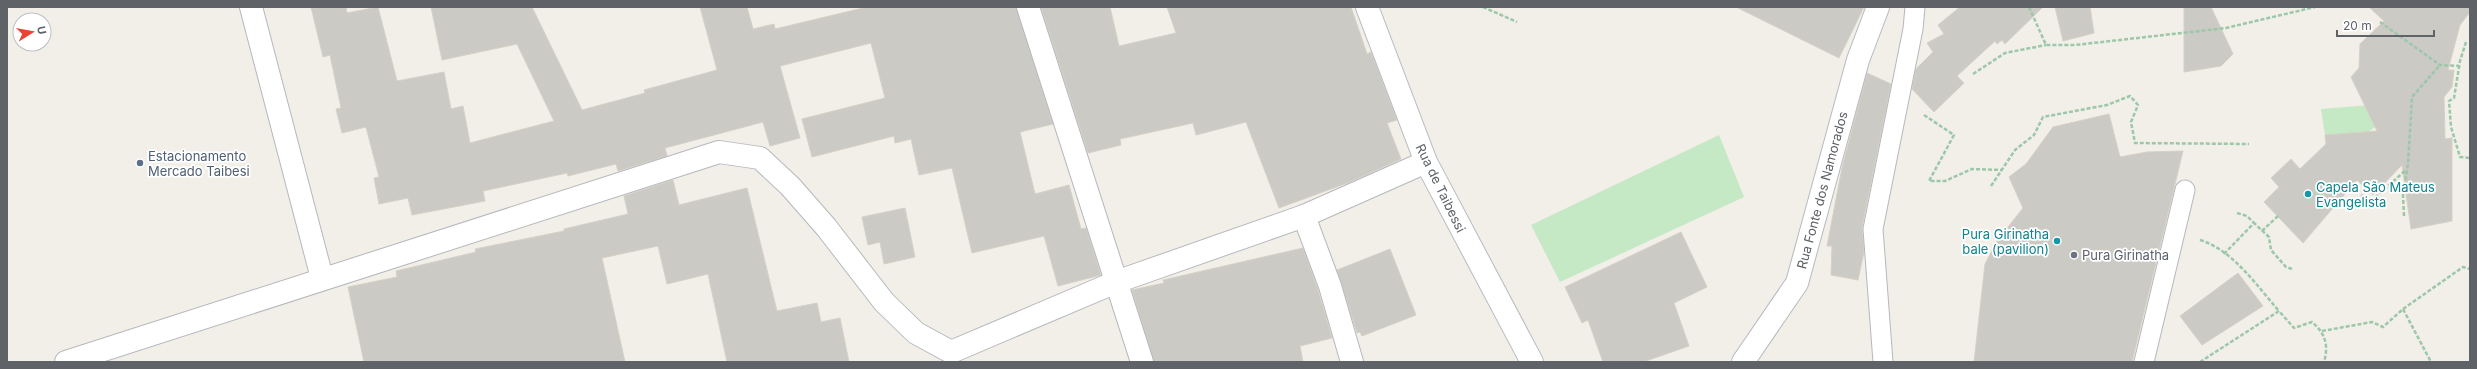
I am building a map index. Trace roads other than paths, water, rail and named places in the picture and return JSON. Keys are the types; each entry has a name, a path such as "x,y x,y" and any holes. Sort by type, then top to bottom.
{"street":[{"path":"251,7 322,278"},
{"path":"1028,7 1142,362"},
{"name":"Rua de Taibessi","path":"1367,7 1426,162 1532,362"},
{"name":"Rua Fonte dos Namorados","path":"1743,362 1797,284 1858,60 1878,7"},
{"path":"66,362 322,278 719,152 760,158 790,186 815,215 884,302 916,333 953,357 1116,282 1304,216 1426,162"},
{"path":"1304,216 1330,286 1352,362"}],"lane":[{"path":"1883,362 1873,229 1914,29 1915,7"},
{"path":"2144,362 2186,190"}],"place":[{"name":"Estacionamento Mercado Taibesi","path":"140,163"},
{"name":"Capela São Mateus Evangelista","path":"2308,194"},
{"name":"Pura Girinatha bale (pavilion)","path":"2057,241"},
{"name":"Pura Girinatha","path":"2074,255"}]}
